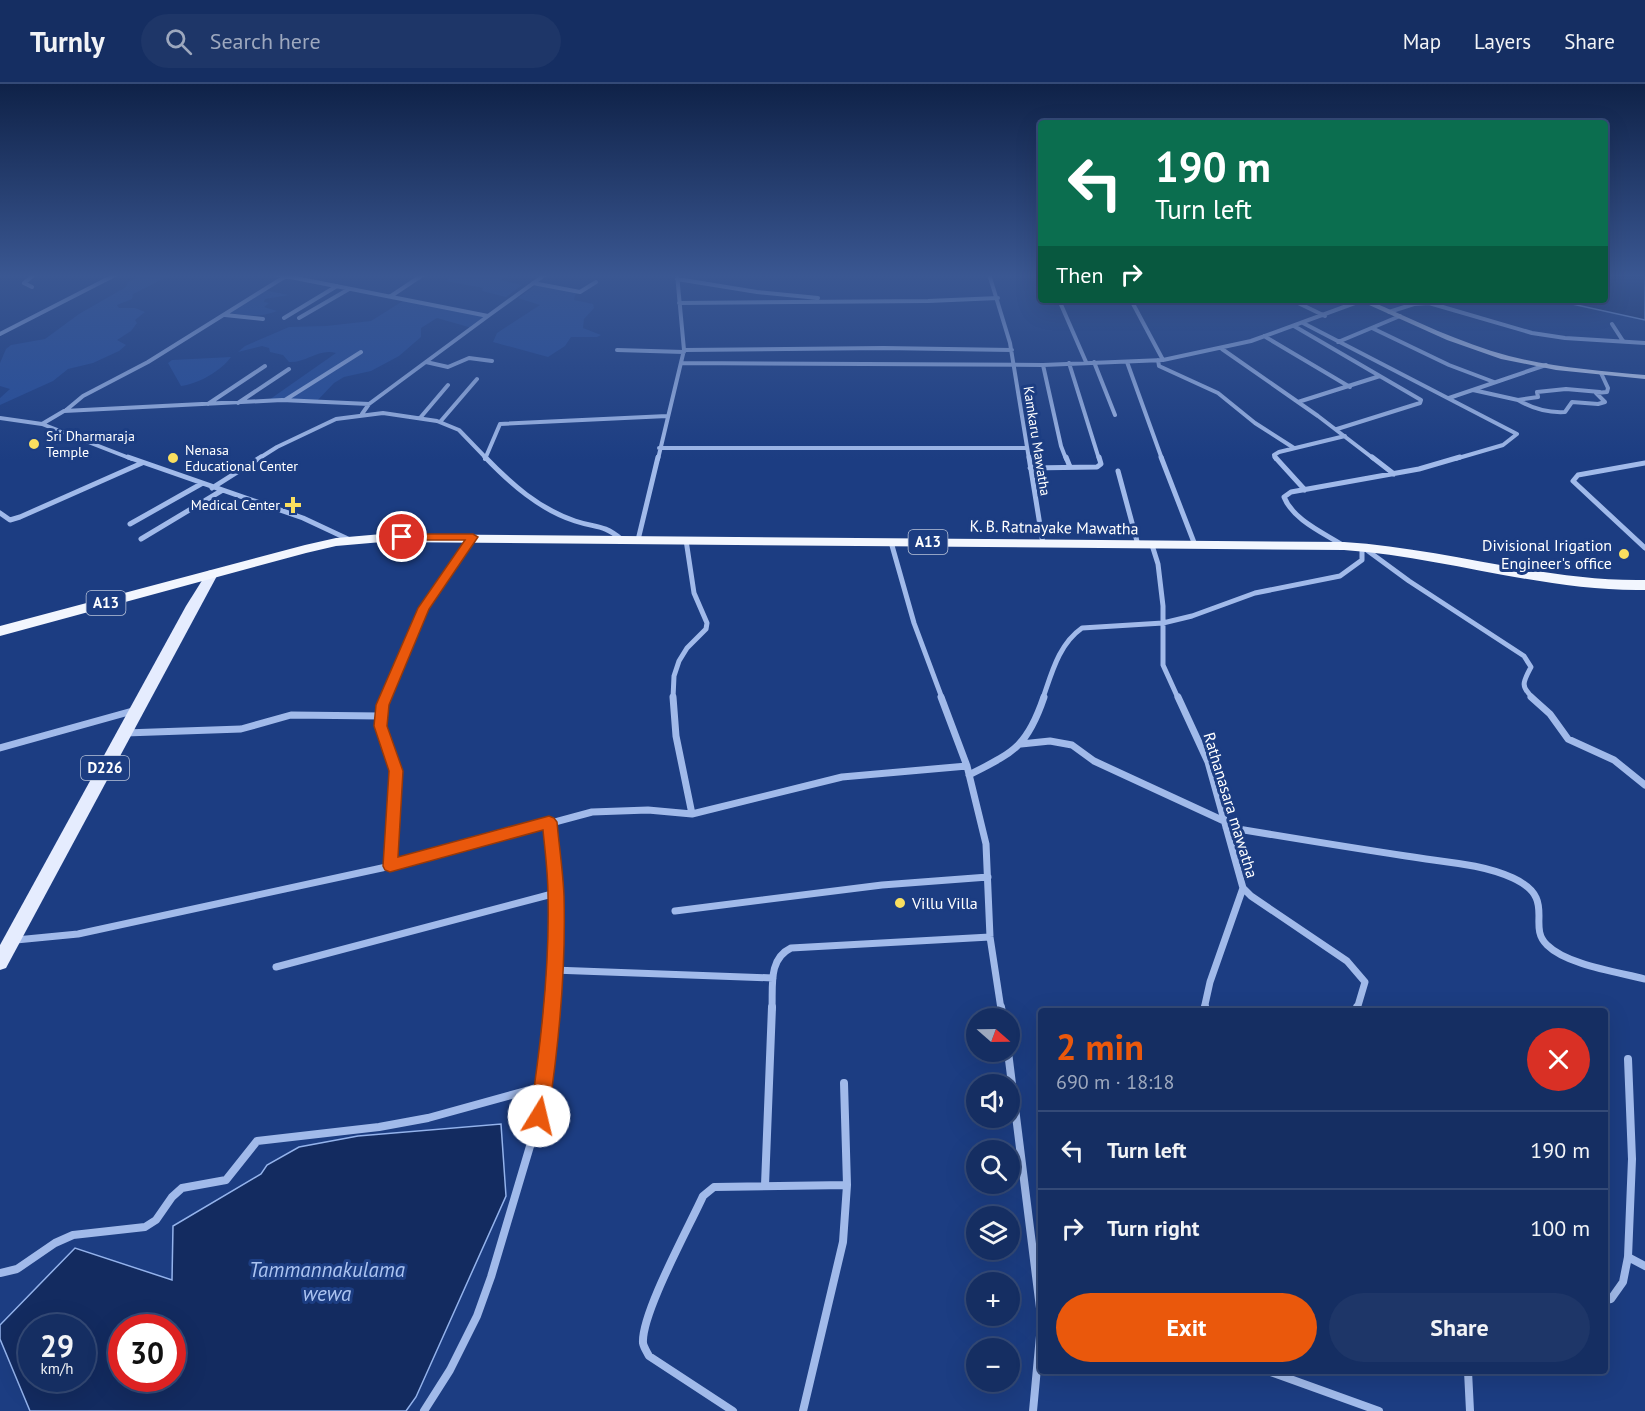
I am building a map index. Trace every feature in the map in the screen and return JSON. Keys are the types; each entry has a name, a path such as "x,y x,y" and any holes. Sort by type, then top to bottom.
{"highway":[{"name":"K. B. Ratnayake Mawatha","path":"212,574 305,549 351,540 473,537 1344,546 1408,550 1582,582 1645,585"},
{"name":"A13","path":"0,632 212,574"}],"main road":[{"path":"1445,336 1505,357 1601,373 1645,377"},
{"name":"D226","path":"0,962 212,574"}],"street":[{"path":"42,424 83,396 148,362 190,336"},
{"path":"362,414 369,404 461,336"},
{"path":"638,540 684,351 682,336"},
{"name":"Kamkaru Mawatha","path":"1008,336 1043,544"},
{"path":"1075,336 1086,362"},
{"path":"1148,336 1160,360 1159,366 1218,393 1255,423 1294,448"},
{"path":"681,363 1043,365 1127,362 1160,360 1222,349 1264,336 1350,387"},
{"path":"1311,336 1411,392 1421,400 1420,403 1337,429"},
{"path":"1327,336 1517,434 1503,445 1419,469 1291,492 1284,497 1284,502 1291,510 1344,546"},
{"path":"1338,342 1353,336"},
{"path":"1388,336 1449,366 1494,382"},
{"path":"1551,336 1645,343"},
{"path":"1620,336 1623,341"},
{"path":"617,350 883,348 1012,350"},
{"path":"1222,349 1337,429 1394,474"},
{"path":"285,400 361,352"},
{"path":"426,362 448,367 462,358 471,357 492,361"},
{"path":"1094,362 1115,415"},
{"path":"1127,362 1195,545"},
{"path":"1030,468 1097,467 1101,464 1069,363"},
{"path":"1043,365 1061,446 1070,467"},
{"path":"1449,398 1546,365"},
{"path":"207,404 265,366"},
{"path":"237,403 289,369"},
{"path":"1518,400 1538,397 1537,392 1566,389 1607,392 1608,388 1601,373"},
{"path":"1298,402 1380,376"},
{"path":"440,422 477,379"},
{"path":"420,418 448,385"},
{"path":"1473,390 1518,400 1532,409 1553,414 1565,412 1572,402 1598,404 1605,402 1596,393 1601,392"},
{"path":"64,411 285,400 369,404"},
{"path":"212,488 277,447 336,419 384,413 440,422 459,430 509,482 548,509 575,521 608,528 621,539"},
{"path":"485,459 500,424 667,416"},
{"path":"0,418 42,424 212,488 303,518 351,540"},
{"path":"1305,490 1278,463 1274,455 1345,436"},
{"path":"659,448 1026,448"},
{"path":"0,513 10,520 20,517 143,463"},
{"path":"1645,463 1578,475 1573,481 1645,548"},
{"name":"Rathanasara mawatha","path":"1118,471 1145,545 1158,564 1163,623 1163,664 1208,762 1238,876 1251,896 1347,961 1365,982 1357,1008"},
{"path":"130,524 201,484"},
{"path":"141,539 221,491"},
{"path":"390,866 396,771 380,726 380,716 424,608 473,537"},
{"path":"686,540 694,593 707,623 706,629 681,656 672,687 676,726 692,814"},
{"path":"891,542 914,623 967,766 986,844 990,937 1001,1008"},
{"path":"969,775 1000,759 1021,744 1030,730 1063,647 1074,631 1082,628 1163,623 1192,616 1255,593 1340,576 1362,560 1362,547"},
{"path":"1362,547 1409,581 1524,656 1531,667 1522,683 1523,689 1558,723 1568,740 1614,760 1645,785"},
{"path":"0,748 136,710"},
{"path":"124,733 241,729 291,715 380,716"},
{"path":"1021,744 1050,741 1072,745 1094,761 1225,824 1459,865 1513,878 1531,889 1541,903 1541,934 1545,945 1563,956 1645,979"},
{"path":"12,940 78,934 390,866 592,812 621,810 692,814 842,777 967,766"},
{"path":"424,1411 450,1370 477,1316 539,1116 544,1086 553,970 556,893 549,822"},
{"path":"675,912 882,885 988,877"},
{"path":"1205,1008 1210,982 1244,888"},
{"path":"276,967 556,893"},
{"path":"765,1185 774,961 780,953 791,948 990,937"},
{"path":"553,970 773,978"},
{"path":"1608,1300 1611,1299 1623,1282 1628,1257 1632,1159 1628,1059"},
{"path":"1009,1062 1038,1273"},
{"path":"803,1411 843,1242 847,1185 844,1083"},
{"path":"0,1273 18,1269 57,1242 72,1235 146,1227 158,1219 171,1197 183,1187 224,1181 233,1173 248,1148 257,1141 428,1118 544,1086"},
{"path":"733,1411 649,1356 643,1345 646,1323 685,1231 703,1196 714,1187 847,1185"},
{"path":"1628,1257 1645,1266"},
{"path":"1033,1411 1038,1357"},
{"path":"1276,1374 1379,1411"},
{"path":"1468,1374 1470,1411"}],"shaded area":[{"path":"49,336 123,336 117,340 126,345 119,351 93,363 68,369 53,381 0,405 0,398 10,389 0,386 0,363 6,349 11,345 45,339"},
{"path":"268,336 421,336 399,356 371,371 344,377 334,383 316,402 291,400 266,402 336,353 324,352 289,362 283,355 270,352 269,348 262,346 238,352 245,346"},
{"path":"496,336 599,336 571,337 565,346 548,357 493,342"},
{"path":"231,357 209,376 195,383 181,386 168,363 172,360"}],"water":[{"name":"Tammannakulama wewa","path":"501,1124 506,1196 416,1397 406,1411 30,1411 22,1392 96,1392 96,1314 18,1314 18,1382 0,1339 0,1325 75,1248 172,1280 173,1226 261,1174 267,1165 299,1147 358,1136"}],"place":[{"name":"Sri Dharmaraja Temple","path":"34,444"},
{"name":"Nenasa Educational Center","path":"173,458"},
{"name":"Medical Center","path":"293,505"},
{"name":"Divisional Irigation Engineer's office","path":"1624,554"},
{"name":"Villu Villa","path":"900,903"}],"route":[{"path":"402,537 473,537 416,622 380,716 380,726 396,771 390,866 549,822 556,893 556,921 548,1058 539,1116"}]}
